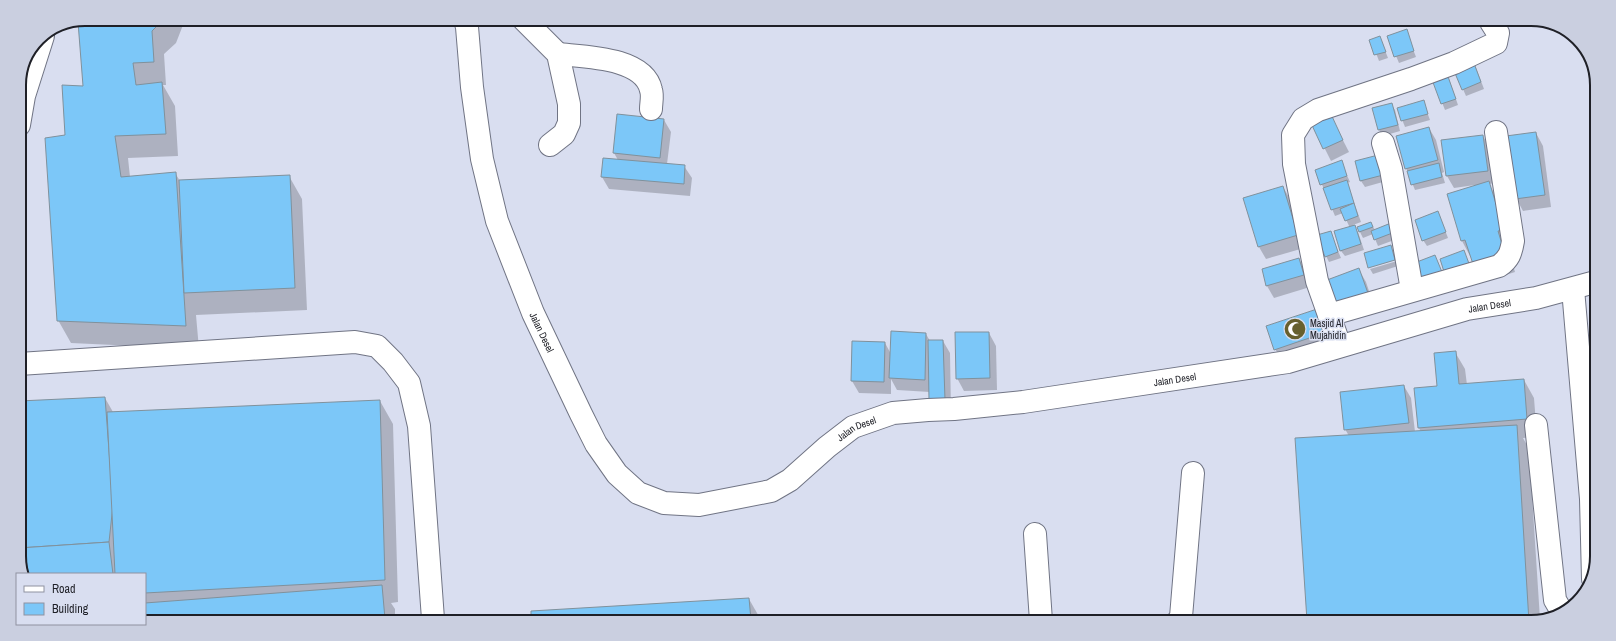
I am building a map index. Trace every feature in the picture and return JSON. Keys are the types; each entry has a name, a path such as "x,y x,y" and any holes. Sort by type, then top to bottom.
{"street":[{"name":"Jalan Desel","path":"467,26 472,87 482,159 497,221 533,313 596,444 616,474 638,493 664,503 699,505 771,490 790,480 827,447 853,427 893,413 954,409 1030,400 1288,362 1467,309 1536,298 1590,284"},
{"path":"530,26 558,54 570,104 569,123 564,134 550,145"},
{"path":"1340,346 1317,281 1294,164 1293,135 1303,120 1318,110 1454,63 1496,43 1498,33 1494,26"},
{"path":"26,90 39,48"},
{"path":"558,54 612,61 637,70 646,78 651,90 651,109"},
{"path":"1329,315 1499,266 1506,261 1511,253 1513,242 1496,132"},
{"path":"1383,143 1391,169 1412,290"},
{"path":"1574,289 1590,476"},
{"path":"26,364 354,342 377,346 393,362 409,383 419,426 433,615"},
{"path":"1536,425 1555,600 1559,608"},
{"path":"1181,615 1193,472"},
{"path":"1035,534 1041,615"}],"building":[{"path":"157,26 152,31 154,62 133,63 136,85 162,82 166,134 115,136 121,177 176,172 186,326 57,321 45,138 65,135 62,85 83,86 78,27"},
{"path":"1407,29 1414,51 1394,57 1387,36"},
{"path":"1380,36 1386,52 1374,55 1369,40"},
{"path":"1472,58 1481,82 1462,90 1452,66"},
{"path":"1446,71 1456,99 1441,104 1431,77"},
{"path":"1424,100 1428,114 1401,121 1397,108"},
{"path":"1392,103 1398,125 1378,130 1372,108"},
{"path":"1330,112 1343,140 1323,149 1310,121"},
{"path":"617,114 664,119 660,158 613,153"},
{"path":"1429,127 1438,160 1405,169 1396,136"},
{"path":"1536,132 1545,195 1515,199 1506,136"},
{"path":"1483,135 1488,171 1446,176 1441,140"},
{"path":"1382,154 1387,174 1360,181 1355,161"},
{"path":"603,158 685,165 684,184 601,177"},
{"path":"1342,160 1347,176 1320,185 1315,170"},
{"path":"1439,163 1442,177 1411,185 1407,171"},
{"path":"290,175 295,288 184,293 179,180"},
{"path":"1347,180 1354,203 1331,210 1323,188"},
{"path":"1489,181 1504,230 1498,231 1505,254 1473,264 1465,240 1461,241 1447,194"},
{"path":"1283,186 1298,235 1258,247 1243,198"},
{"path":"1354,203 1358,216 1345,221 1340,209"},
{"path":"1438,211 1446,232 1422,241 1415,220"},
{"path":"1371,222 1373,227 1359,232 1357,227"},
{"path":"1391,223 1395,232 1374,240 1371,231"},
{"path":"1355,225 1361,244 1340,251 1334,231"},
{"path":"1331,231 1338,252 1325,257 1317,235"},
{"path":"1391,245 1395,260 1368,268 1364,253"},
{"path":"1464,250 1471,269 1446,278 1440,259"},
{"path":"1435,255 1442,272 1416,283 1409,265"},
{"path":"1299,258 1304,275 1266,286 1262,269"},
{"path":"1359,268 1369,296 1338,308 1327,280"},
{"name":"Masjid Al Mujahidin","path":"1317,309 1324,333 1274,350 1266,326"},
{"path":"891,331 926,333 925,380 889,378"},
{"path":"955,332 989,332 990,378 956,379"},
{"path":"928,340 943,340 945,400 929,400"},
{"path":"852,341 885,342 884,382 851,381"},
{"path":"1456,351 1459,384 1524,379 1527,419 1418,428 1414,388 1437,386 1434,353"},
{"path":"1404,385 1409,423 1344,430 1340,392"},
{"path":"105,397 113,505 109,542 26,548 26,401"},
{"path":"380,400 385,580 146,593 146,573 115,573 107,412"},
{"path":"1517,425 1529,615 1307,615 1295,438"},
{"path":"109,542 113,573 28,573 26,548"},
{"path":"382,585 385,615 146,615 146,603"},
{"path":"749,598 751,615 531,615 531,611"}],"place":[{"name":"Masjid Al Mujahidin","path":"1295,329"}]}
